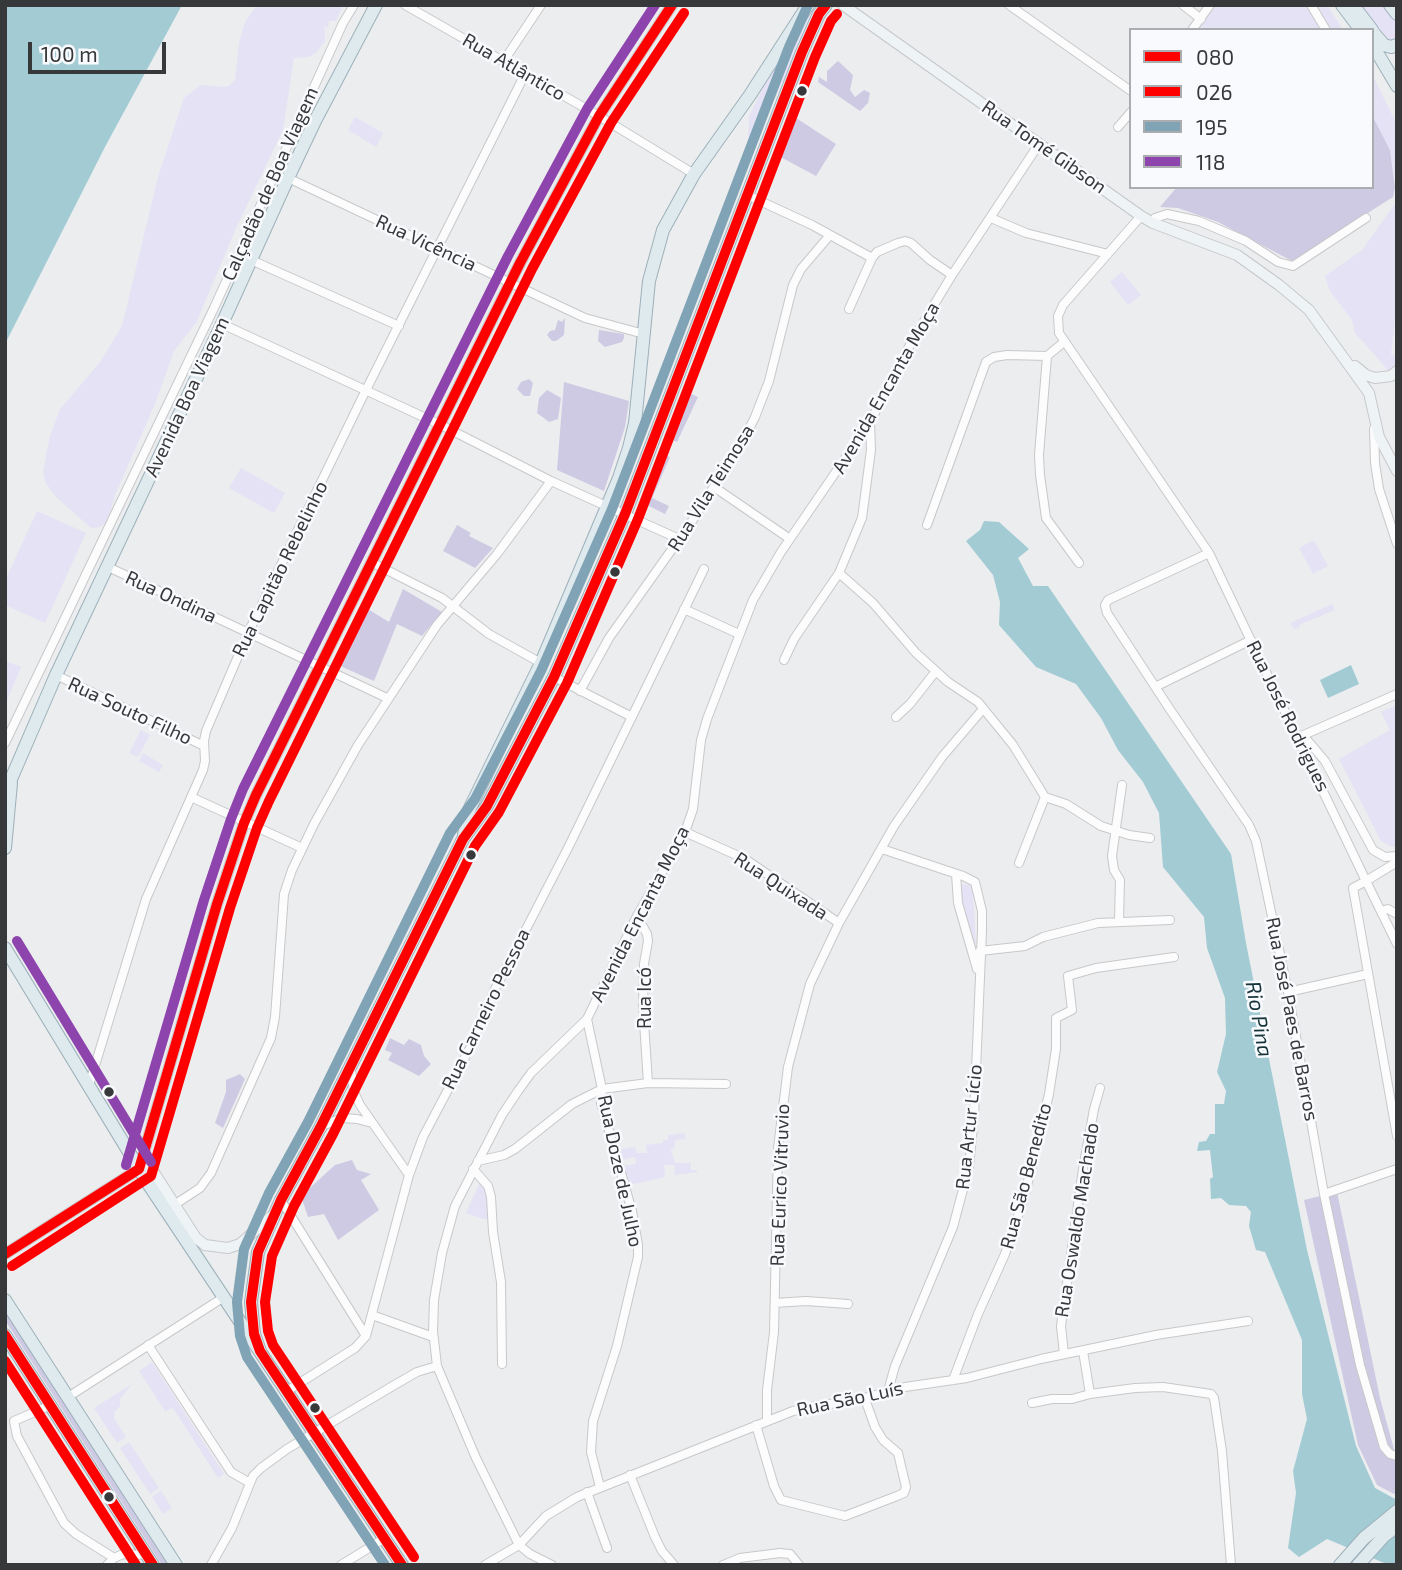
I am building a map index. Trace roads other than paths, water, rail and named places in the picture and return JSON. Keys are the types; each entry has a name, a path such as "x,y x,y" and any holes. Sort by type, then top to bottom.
{"main road":[{"name":"Avenida Boa Viagem","path":"5,793 55,675 222,324 288,178 321,108 376,5"},
{"path":"5,1254 142,1163 214,915 244,823 510,283 599,116 672,5"},
{"path":"260,1351 254,1334 251,1302 258,1252 281,1200 320,1128 463,839 473,803 541,663 629,448 635,424 649,281 663,230 694,174 750,95 808,5"},
{"path":"463,839 487,806 554,677 625,514 811,29 826,5"},
{"name":"Rua Tomé Gibson","path":"843,5 1141,216 1219,247 1253,266 1309,310 1369,393 1374,408 1374,423 1385,452 1397,471"},
{"path":"1342,5 1359,28"},
{"path":"1353,5 1370,28"},
{"path":"1391,5 1397,14"},
{"path":"1374,32 1384,45 1397,45"},
{"path":"1374,47 1397,86"},
{"name":"Rua Tomé Gibson","path":"1345,358 1375,379 1391,376 1397,371"},
{"path":"5,848 12,779"},
{"path":"5,948 89,1085 195,1238 205,1245 229,1248 252,1235 275,1213"},
{"path":"142,1163 200,1270 224,1297 402,1565"},
{"path":"5,1300 176,1565"},
{"path":"5,1335 150,1560"},
{"path":"1340,1565 1364,1538 1397,1511"},
{"path":"1358,1565 1384,1536 1397,1526"}],"street":[{"name":"Calçadão de Boa Viagem","path":"5,743 214,308 343,23 354,5"},
{"name":"Rua Atlântico","path":"405,5 599,116 694,174"},
{"path":"503,62 541,5"},
{"path":"1009,5 1129,90"},
{"path":"1183,5 1201,19"},
{"path":"1194,28 1210,5"},
{"path":"1311,5 1325,28"},
{"name":"Rua Capitão Rebelinho","path":"89,1085 146,899 205,761 206,731 247,633 525,74"},
{"path":"1118,127 1129,114"},
{"name":"Avenida Encanta Moça","path":"519,1545 476,1458 437,1366 433,1337 434,1300 442,1253 455,1206 502,1115 531,1073 587,1018 637,916 685,832 693,809 707,719 752,600 870,422 911,343 952,275 1039,144"},
{"name":"Rua Vicência","path":"288,178 585,318 644,334"},
{"path":"747,195 872,258"},
{"path":"1153,223 1160,215 1167,214 1199,221 1246,241 1278,262 1293,267 1366,218"},
{"path":"991,218 1026,233 1108,254 1141,216"},
{"name":"Rua Vila Teimosa","path":"580,691 609,638 679,540 755,417 772,372 793,285 801,269 830,235"},
{"path":"849,309 872,258 884,248 908,241 952,275"},
{"name":"Rua José Rodrigues","path":"1108,254 1063,305 1058,316 1059,333 1209,553 1397,944"},
{"path":"250,260 399,326"},
{"path":"222,324 441,425 551,481 679,540"},
{"path":"927,525 986,362 993,357 1047,356 1064,342"},
{"path":"1047,356 1039,455 1046,518 1079,563"},
{"path":"784,660 794,639 839,573 862,518 869,474 870,422"},
{"path":"1374,423 1379,489 1397,544"},
{"path":"174,1205 200,1188 211,1173 271,1038 284,894 302,848 387,698 437,625 498,554 551,481"},
{"path":"713,488 790,539"},
{"name":"Rua José Paes de Barros","path":"1209,553 1108,600 1105,605 1107,613 1155,687 1249,825 1259,852 1288,992 1324,1194 1360,1365 1384,1447 1390,1454 1397,1456"},
{"path":"371,562 454,606 497,639 541,663"},
{"name":"Rua Ondina","path":"106,566 387,698"},
{"name":"Rua Carneiro Pessoa","path":"366,1336 409,1175 434,1113 470,1048 494,991 704,569"},
{"path":"839,573 856,586 915,653 948,682 978,702 999,725 1045,797 1066,804 1093,823 1115,831 1150,838"},
{"path":"684,609 739,634"},
{"path":"1155,687 1251,640"},
{"path":"895,717 910,704 936,671"},
{"name":"Rua Souto Filho","path":"55,675 204,746"},
{"path":"554,677 632,717"},
{"path":"1299,737 1397,694"},
{"name":"Rua Eurico Vitruvio","path":"767,1420 767,1390 774,1332 778,1148 788,1067 810,984 839,923 917,791 983,709"},
{"path":"1299,737 1308,741 1325,761 1373,850 1385,857 1397,856"},
{"path":"1119,921 1120,880 1114,870 1112,856 1122,785"},
{"path":"191,797 302,848"},
{"path":"1019,863 1045,797"},
{"name":"Rua Quixada","path":"685,832 745,859 839,923"},
{"name":"Rua Artur Lício","path":"882,849 971,879 977,886 982,911 978,1048 969,1167 953,1227 895,1366 888,1391"},
{"path":"1397,862 1353,888 1397,1136"},
{"name":"Rua Artur Lício","path":"956,874 958,903 979,975"},
{"path":"1381,911 1388,909 1397,914"},
{"name":"Rua Icó","path":"637,916 648,941 644,964 643,1007 648,1083"},
{"path":"981,951 1025,946 1055,933 1098,923 1170,920"},
{"path":"969,941 981,939"},
{"name":"Rua São Benedito","path":"953,1380 1005,1254 1024,1198 1049,1094 1056,1049 1056,1018 1072,1010 1067,978 1070,974 1096,968 1174,957"},
{"path":"1288,992 1368,974"},
{"name":"Rua Doze de Julho","path":"587,1018 602,1089 601,1104 632,1211 638,1251 617,1346 593,1421 592,1452 600,1487"},
{"path":"351,1065 354,1092 372,1123 409,1175"},
{"path":"502,1364 501,1282 493,1232 491,1197 488,1186 475,1165 515,1149 572,1104 602,1089 648,1083 726,1084"},
{"name":"Rua Oswaldo Machado","path":"1064,1354 1061,1326 1083,1169 1100,1088"},
{"path":"320,1128 342,1118 372,1123"},
{"path":"1324,1194 1397,1169"},
{"path":"281,1200 366,1336 355,1348 287,1391"},
{"path":"68,1397 224,1297"},
{"path":"775,1303 806,1301 848,1304"},
{"path":"372,1315 433,1337"},
{"name":"Rua São Luís","path":"485,1565 519,1545 546,1516 587,1492 767,1420 814,1406 865,1399 888,1391 953,1380 1083,1350 1156,1335 1248,1321"},
{"path":"148,1345 231,1472 250,1483"},
{"path":"1083,1350 1090,1394"},
{"path":"211,1565 232,1528 250,1483 261,1468 276,1456 417,1372 437,1366"},
{"path":"1032,1402 1163,1387 1212,1395 1222,1451 1231,1565"},
{"path":"756,1425 774,1486 781,1500 841,1516 904,1493 906,1487 898,1453 883,1440 875,1427 865,1399"},
{"path":"51,1405 10,1419 64,1522 76,1534 114,1558"},
{"path":"630,1475 652,1531 662,1551 674,1565"},
{"path":"587,1492 607,1548"},
{"path":"341,1565 385,1538"},
{"path":"519,1545 552,1565"},
{"path":"723,1565 740,1558 780,1553 790,1555 799,1565"},
{"path":"107,1565 123,1554 150,1560"}],"water":[{"path":"5,5 182,5 106,145 5,344"},
{"name":"Rio Pina","path":"984,521 999,522 1029,549 1018,558 1033,586 1048,586 1231,854 1307,1250 1356,1446 1375,1488 1397,1500 1397,1565 1389,1565 1327,1539 1299,1557 1288,1548 1296,1493 1293,1471 1307,1419 1302,1394 1302,1340 1265,1252 1256,1250 1249,1226 1251,1212 1246,1206 1229,1205 1221,1198 1211,1199 1210,1179 1213,1177 1210,1150 1197,1151 1199,1142 1206,1141 1210,1134 1215,1134 1215,1104 1224,1104 1226,1091 1217,1072 1226,1034 1225,998 1207,948 1204,917 1163,867 1159,813 1143,782 1118,750 1101,718 1076,684 1036,667 999,625 1000,602 993,575 966,541 980,530"},
{"path":"1351,665 1359,684 1328,698 1320,680"}]}
